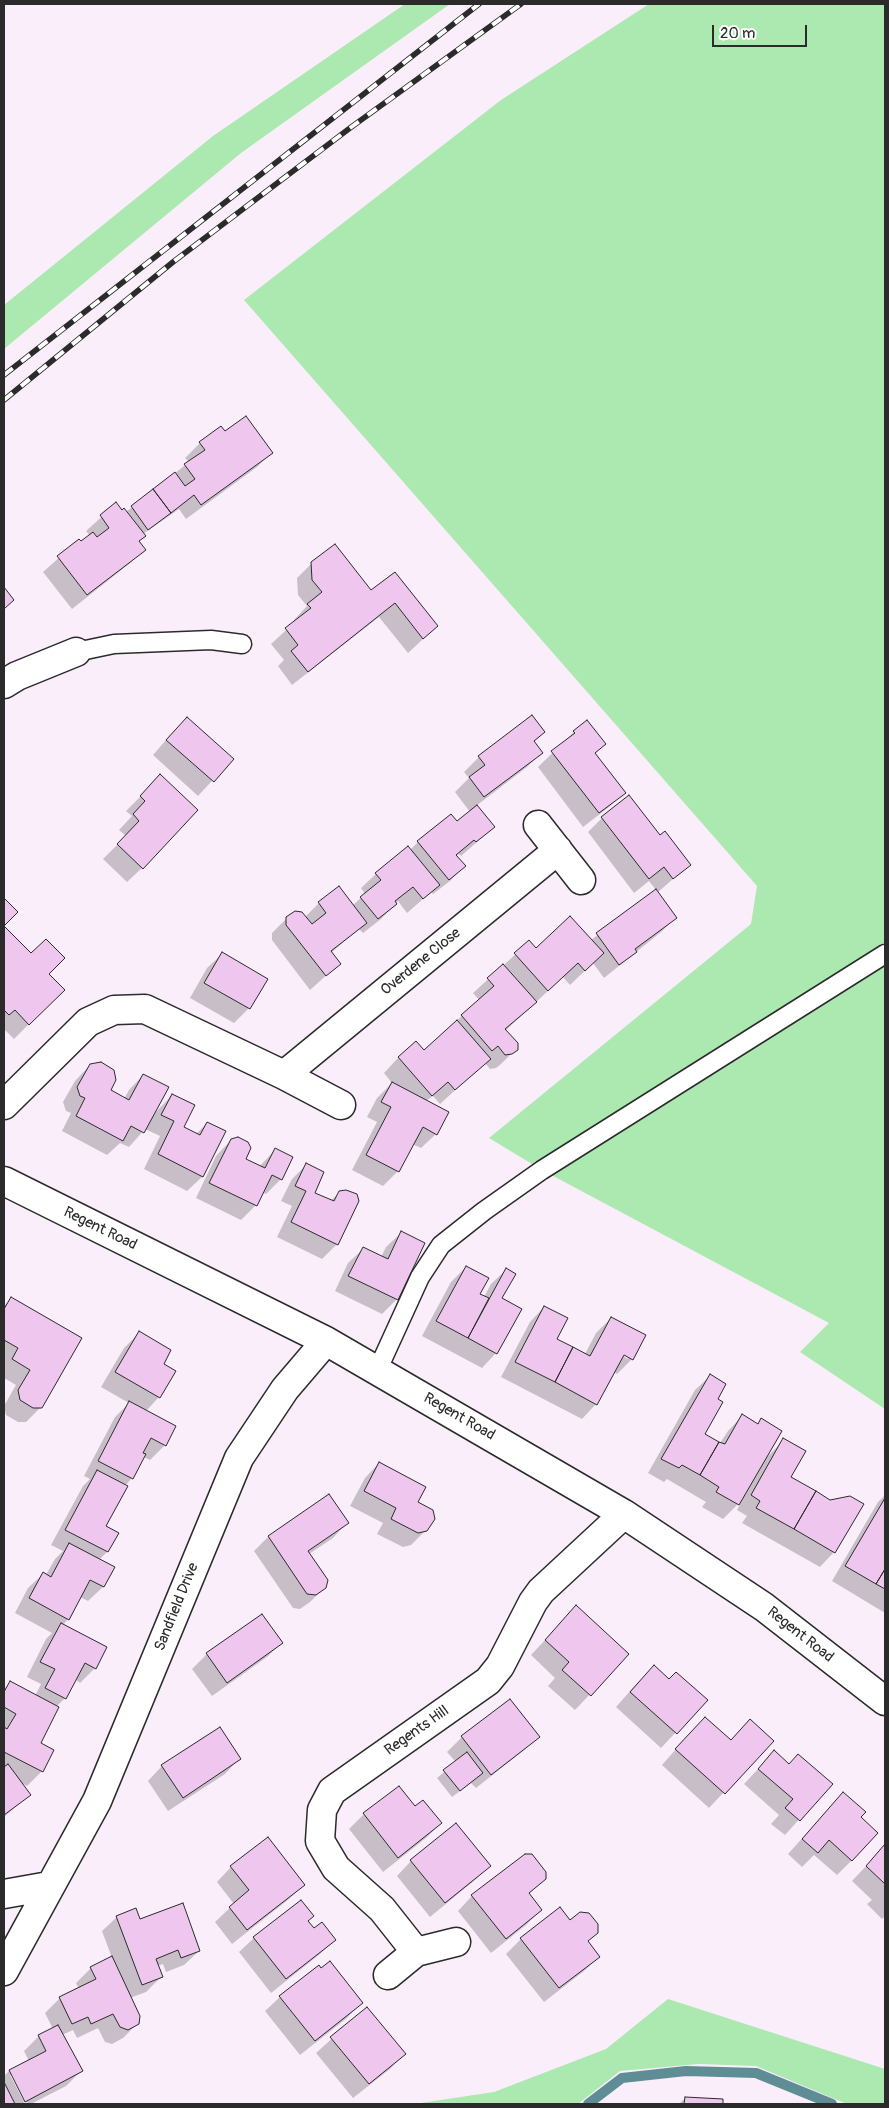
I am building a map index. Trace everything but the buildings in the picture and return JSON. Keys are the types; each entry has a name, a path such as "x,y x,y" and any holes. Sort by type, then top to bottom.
{"street":[{"path":"4,684 17,676 76,652"},
{"path":"538,825 580,880"},
{"name":"Overdene Close","path":"284,1075 558,850"},
{"path":"4,1106 88,1022 114,1010 145,1009 284,1075 340,1105"},
{"name":"Regent Road","path":"4,1181 326,1341 378,1369 624,1514 764,1607 885,1701"},
{"name":"Sandfield Drive","path":"4,1971 97,1801 238,1458 285,1389 326,1341"},
{"name":"Regents Hill","path":"416,1952 382,1909 336,1868 320,1841 322,1810 332,1791 488,1681 500,1666 533,1602 541,1591 624,1514"},
{"path":"4,1894 49,1886"},
{"path":"388,1975 416,1952 456,1942"}],"lane":[{"path":"76,652 114,644 211,640 242,644"},
{"path":"378,1369 420,1277 442,1244 484,1211 542,1170 885,954"}],"green space":[{"path":"405,4 450,4 241,153 4,349 4,305 213,136"},
{"path":"649,4 885,4 885,1409 800,1352 829,1323 542,1170 489,1138 751,924 757,886 244,300 501,100"},
{"path":"668,1999 885,2069 885,2104 847,2104 756,2066 699,2064 620,2071 578,2104 414,2104 494,2092 606,2049"}],"waterway":[{"path":"588,2104 622,2078 686,2071 756,2073 832,2104"}],"railway":[{"path":"4,375 479,4"},
{"path":"4,400 173,262 350,128 521,4"}]}
